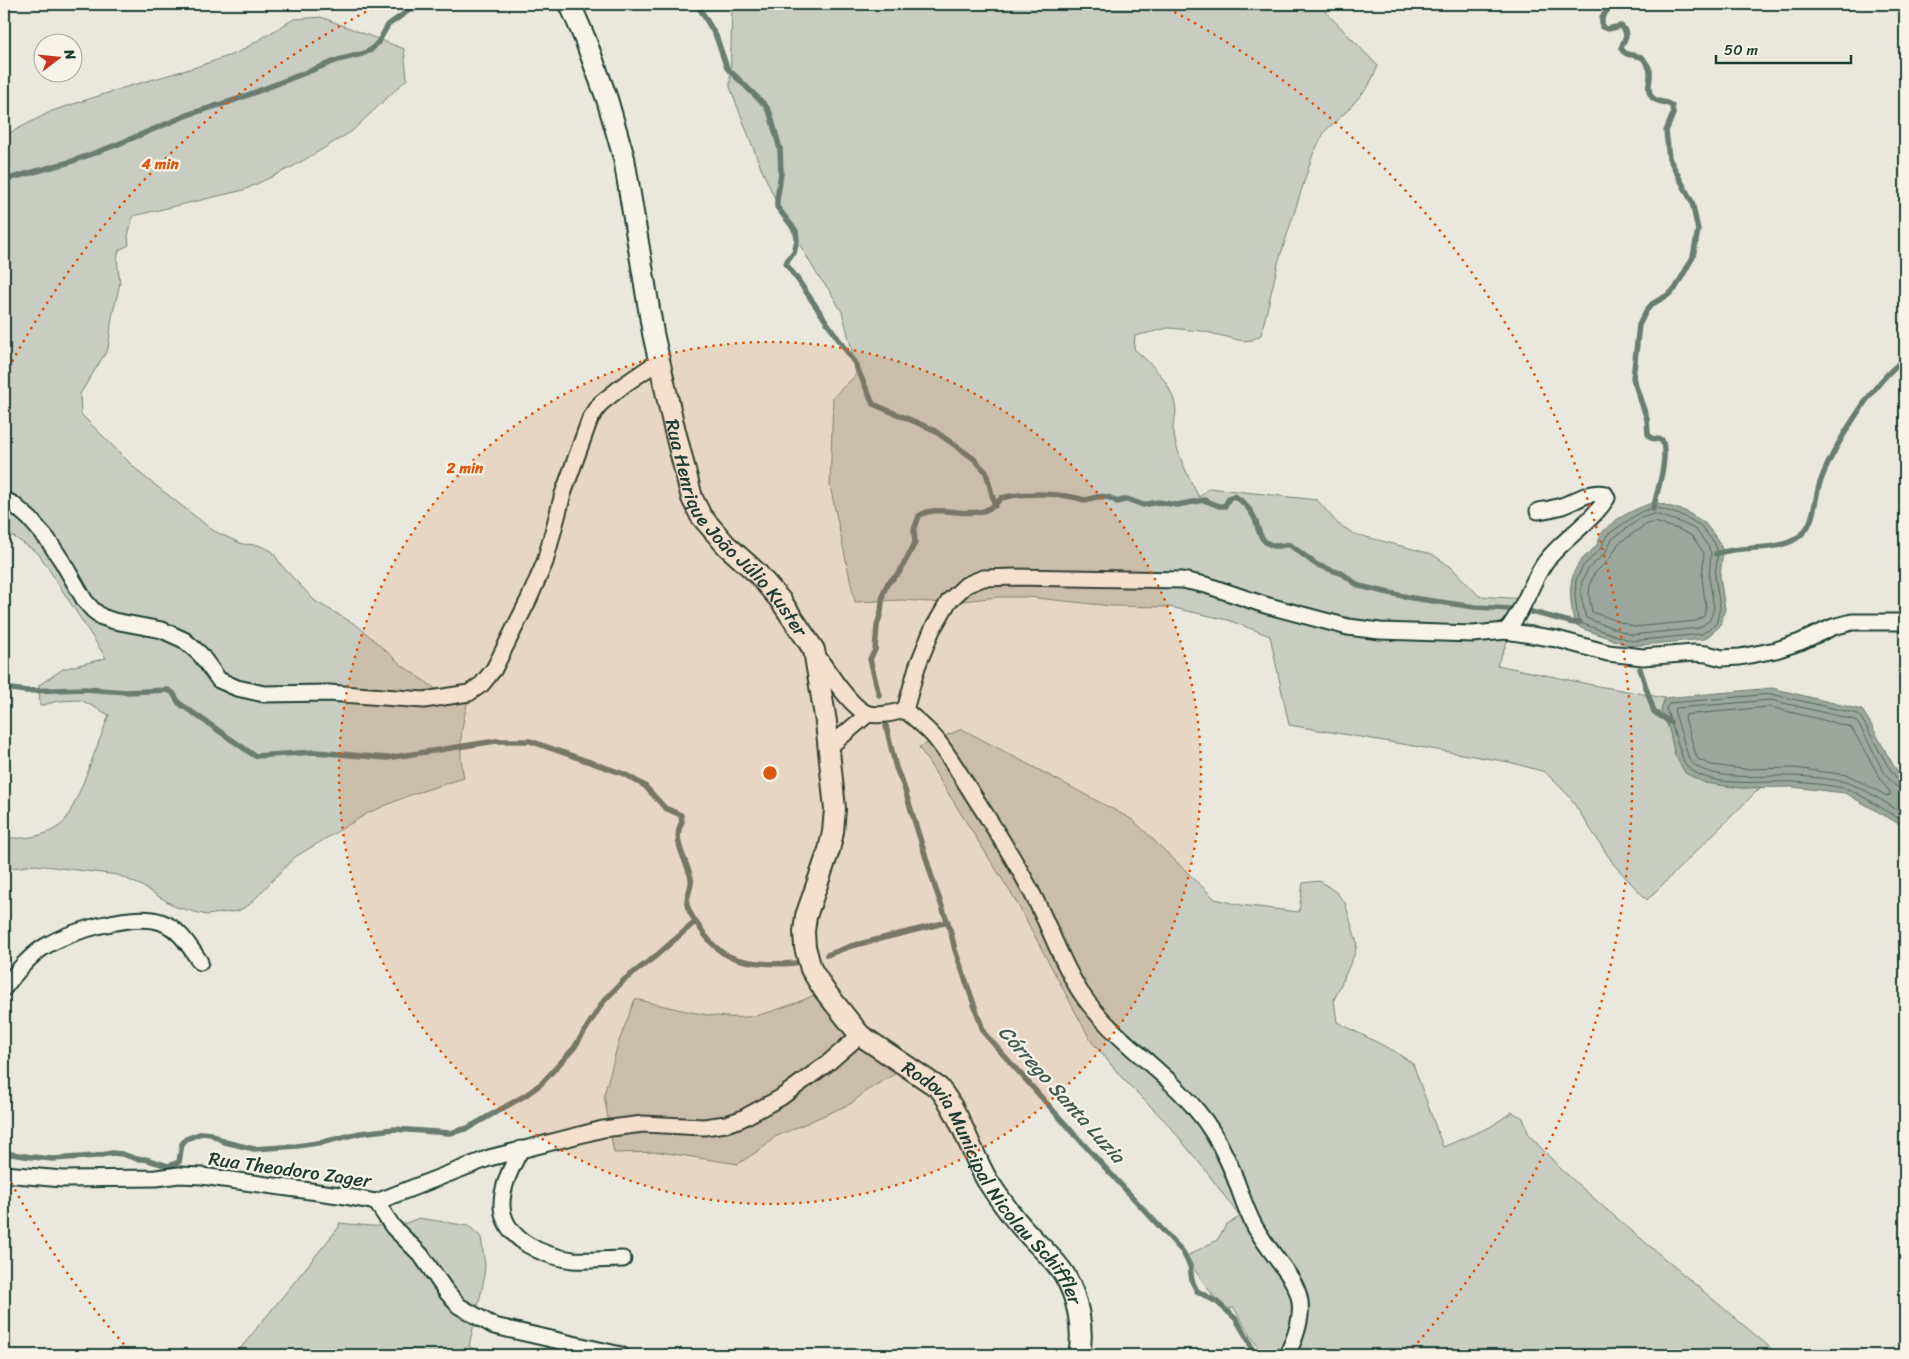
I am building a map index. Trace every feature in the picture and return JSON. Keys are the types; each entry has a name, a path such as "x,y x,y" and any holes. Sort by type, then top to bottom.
{"street":[{"name":"Rua Henrique João Júlio Kuster","path":"570,4 607,99 624,158 659,361 692,498 700,516 781,600 814,650 826,722 835,809 829,850 806,916 805,947 811,969 824,990 860,1035"},
{"path":"4,500 13,504 30,519 48,540 85,601 93,610 102,617 114,622 162,630 184,640 200,654 219,680 237,688 264,694 329,693 424,700 469,693 482,684 494,669 529,599 545,562 563,494 590,419 601,403 624,384 659,361"},
{"path":"1506,631 1515,622 1545,563 1558,546 1590,520 1607,498 1605,494 1601,493 1589,494 1561,506 1538,511"},
{"path":"905,710 919,660 941,612 949,601 966,585 983,578 1182,580 1206,585 1265,605 1348,627 1426,633 1473,634 1506,631 1557,639 1625,656 1643,657 1694,653 1722,658 1740,657 1776,650 1800,642 1833,627 1852,622 1905,622"},
{"path":"814,650 843,692 868,714 887,715 905,710"},
{"path":"905,710 936,739 999,834 1033,895 1065,964 1081,993 1115,1034 1180,1091 1214,1134 1228,1160 1249,1217 1290,1275 1300,1297 1301,1316 1295,1340 1287,1355"},
{"path":"828,748 868,714"},
{"path":"4,988 28,961 43,948 66,936 94,927 136,919 161,922 181,935 200,962"},
{"name":"Rua Theodoro Zager","path":"4,1174 63,1179 202,1176 376,1202 489,1158 602,1129 642,1124 704,1127 726,1124 741,1119 780,1098 828,1063 860,1035"},
{"name":"Rodovia Municipal Nicolau Schiffler","path":"860,1035 939,1088 947,1098 958,1117 978,1162 1000,1199 1016,1221 1049,1255 1064,1274 1080,1318 1082,1340 1079,1355"},
{"path":"521,1149 509,1173 502,1207 512,1232 534,1248 550,1255 574,1260 623,1259"},
{"path":"376,1202 393,1227 421,1255 459,1306 494,1326 621,1355"}],"shaded area":[{"path":"732,4 1318,4 1378,66 1368,87 1347,111 1325,131 1313,154 1279,260 1261,335 1252,340 1243,341 1202,331 1168,328 1135,336 1134,349 1161,376 1171,393 1176,412 1173,428 1176,446 1186,472 1199,497 1209,488 1317,500 1338,524 1355,534 1432,554 1451,567 1479,596 1526,599 1497,665 1665,698 1661,710 1669,729 1675,755 1705,783 1742,788 1761,787 1647,900 1614,865 1569,796 1545,772 1509,762 1289,725 1270,636 1228,620 1169,607 1111,606 1027,597 998,597 944,603 903,600 855,602 830,486 833,397 856,375 851,346 842,312 830,291 818,276 780,210 761,168 730,87"},
{"path":"321,17 404,49 407,79 351,132 294,166 244,190 133,216 128,236 129,245 119,250 117,259 120,283 112,317 108,349 80,394 81,414 141,474 214,531 242,544 258,545 272,551 282,566 315,601 358,626 403,666 447,697 468,701 461,739 461,759 464,778 410,795 368,813 295,857 249,905 238,911 206,915 176,907 140,885 118,875 36,865 4,869 4,837 27,838 41,835 62,824 67,817 80,790 109,715 81,700 58,701 40,706 39,685 63,669 106,658 39,554 4,532 4,136 52,111 237,53 294,19"},
{"path":"962,729 1133,820 1215,899 1241,905 1299,912 1303,883 1320,881 1336,892 1345,903 1357,943 1355,953 1334,1000 1337,1022 1394,1051 1413,1064 1443,1147 1490,1127 1512,1112 1523,1118 1529,1135 1561,1169 1779,1355 1261,1355 1234,1308 1223,1309 1194,1269 1183,1258 1217,1240 1227,1224 1240,1217 1166,1122 1123,1079 1091,1041 1016,901 919,747"},
{"path":"816,994 842,1030 867,1053 900,1071 866,1091 852,1103 775,1137 764,1147 738,1164 660,1152 614,1153 604,1095 618,1044 635,999 704,1014 746,1017 781,1008"},
{"path":"419,1218 469,1226 481,1237 485,1265 483,1284 469,1346 483,1355 235,1355 339,1227 339,1223 398,1226"}],"water":[{"path":"1655,502 1685,511 1704,522 1718,540 1723,551 1720,576 1725,609 1720,626 1705,639 1630,646 1581,628 1574,623 1570,593 1572,578 1579,563 1596,545 1606,528 1626,514"},
{"path":"1772,688 1862,710 1905,781 1905,836 1899,824 1845,793 1792,787 1742,788 1705,783 1685,773 1675,755 1669,729 1661,710 1665,698"}],"waterway":[{"path":"4,180 70,162 190,114 235,100 338,60 362,54 371,50 379,41 388,25 408,11 426,4"},
{"path":"697,4 716,36 727,68 765,105 770,113 780,149 781,173 777,207 796,231 797,240 794,253 786,264 856,365 873,404 932,429 973,458 986,472 995,506"},
{"path":"1611,4 1602,17 1602,27 1608,29 1621,26 1625,30 1626,36 1621,48 1625,53 1643,58 1650,70 1649,90 1651,96 1672,106 1673,114 1666,131 1669,158 1692,202 1698,230 1693,257 1675,289 1652,304 1639,325 1633,378 1647,419 1648,434 1651,438 1662,440 1664,447 1662,474 1653,509"},
{"path":"1716,554 1725,551 1779,545 1789,542 1803,533 1814,511 1818,487 1845,432 1881,382 1905,359"},
{"name":"Córrego Santa Luzia","path":"879,695 870,659 875,650 883,593 888,583 899,573 915,543 914,530 919,516 928,512 938,511 972,513 982,511 992,507 1001,498 1011,496 1032,494 1054,495 1085,500 1109,497 1117,502 1127,499 1143,505 1158,502 1177,505 1204,500 1219,506 1225,506 1229,498 1234,496 1251,512 1260,534 1267,543 1276,546 1290,545 1317,565 1343,574 1359,586 1412,598 1475,607 1511,609"},
{"name":"Córrego Santa Luzia","path":"1528,611 1574,623 1580,622"},
{"name":"Córrego Santa Luzia","path":"1640,669 1654,712 1670,722"},
{"path":"4,688 26,691 85,689 127,692 168,690 173,693 179,703 255,756 315,752 387,758 496,741 530,741 624,774 645,786 665,808 681,815 679,843 691,878 687,904 692,916 705,935 713,945 730,957 748,962 768,964 795,963"},
{"name":"Córrego Santa Luzia","path":"886,726 896,768 904,787 955,950 984,1033 1183,1252 1190,1266 1192,1281 1197,1291 1217,1302 1236,1319 1249,1341 1254,1355"},
{"path":"4,1153 53,1159 112,1153 145,1159 168,1166 179,1162 182,1144 186,1139 202,1133 211,1134 225,1142 254,1149 297,1146 324,1142 360,1133 394,1129 450,1133 468,1128 526,1095 542,1083 574,1048 603,1002 624,980 657,955 695,922"},
{"path":"827,955 851,946 948,922"}]}
